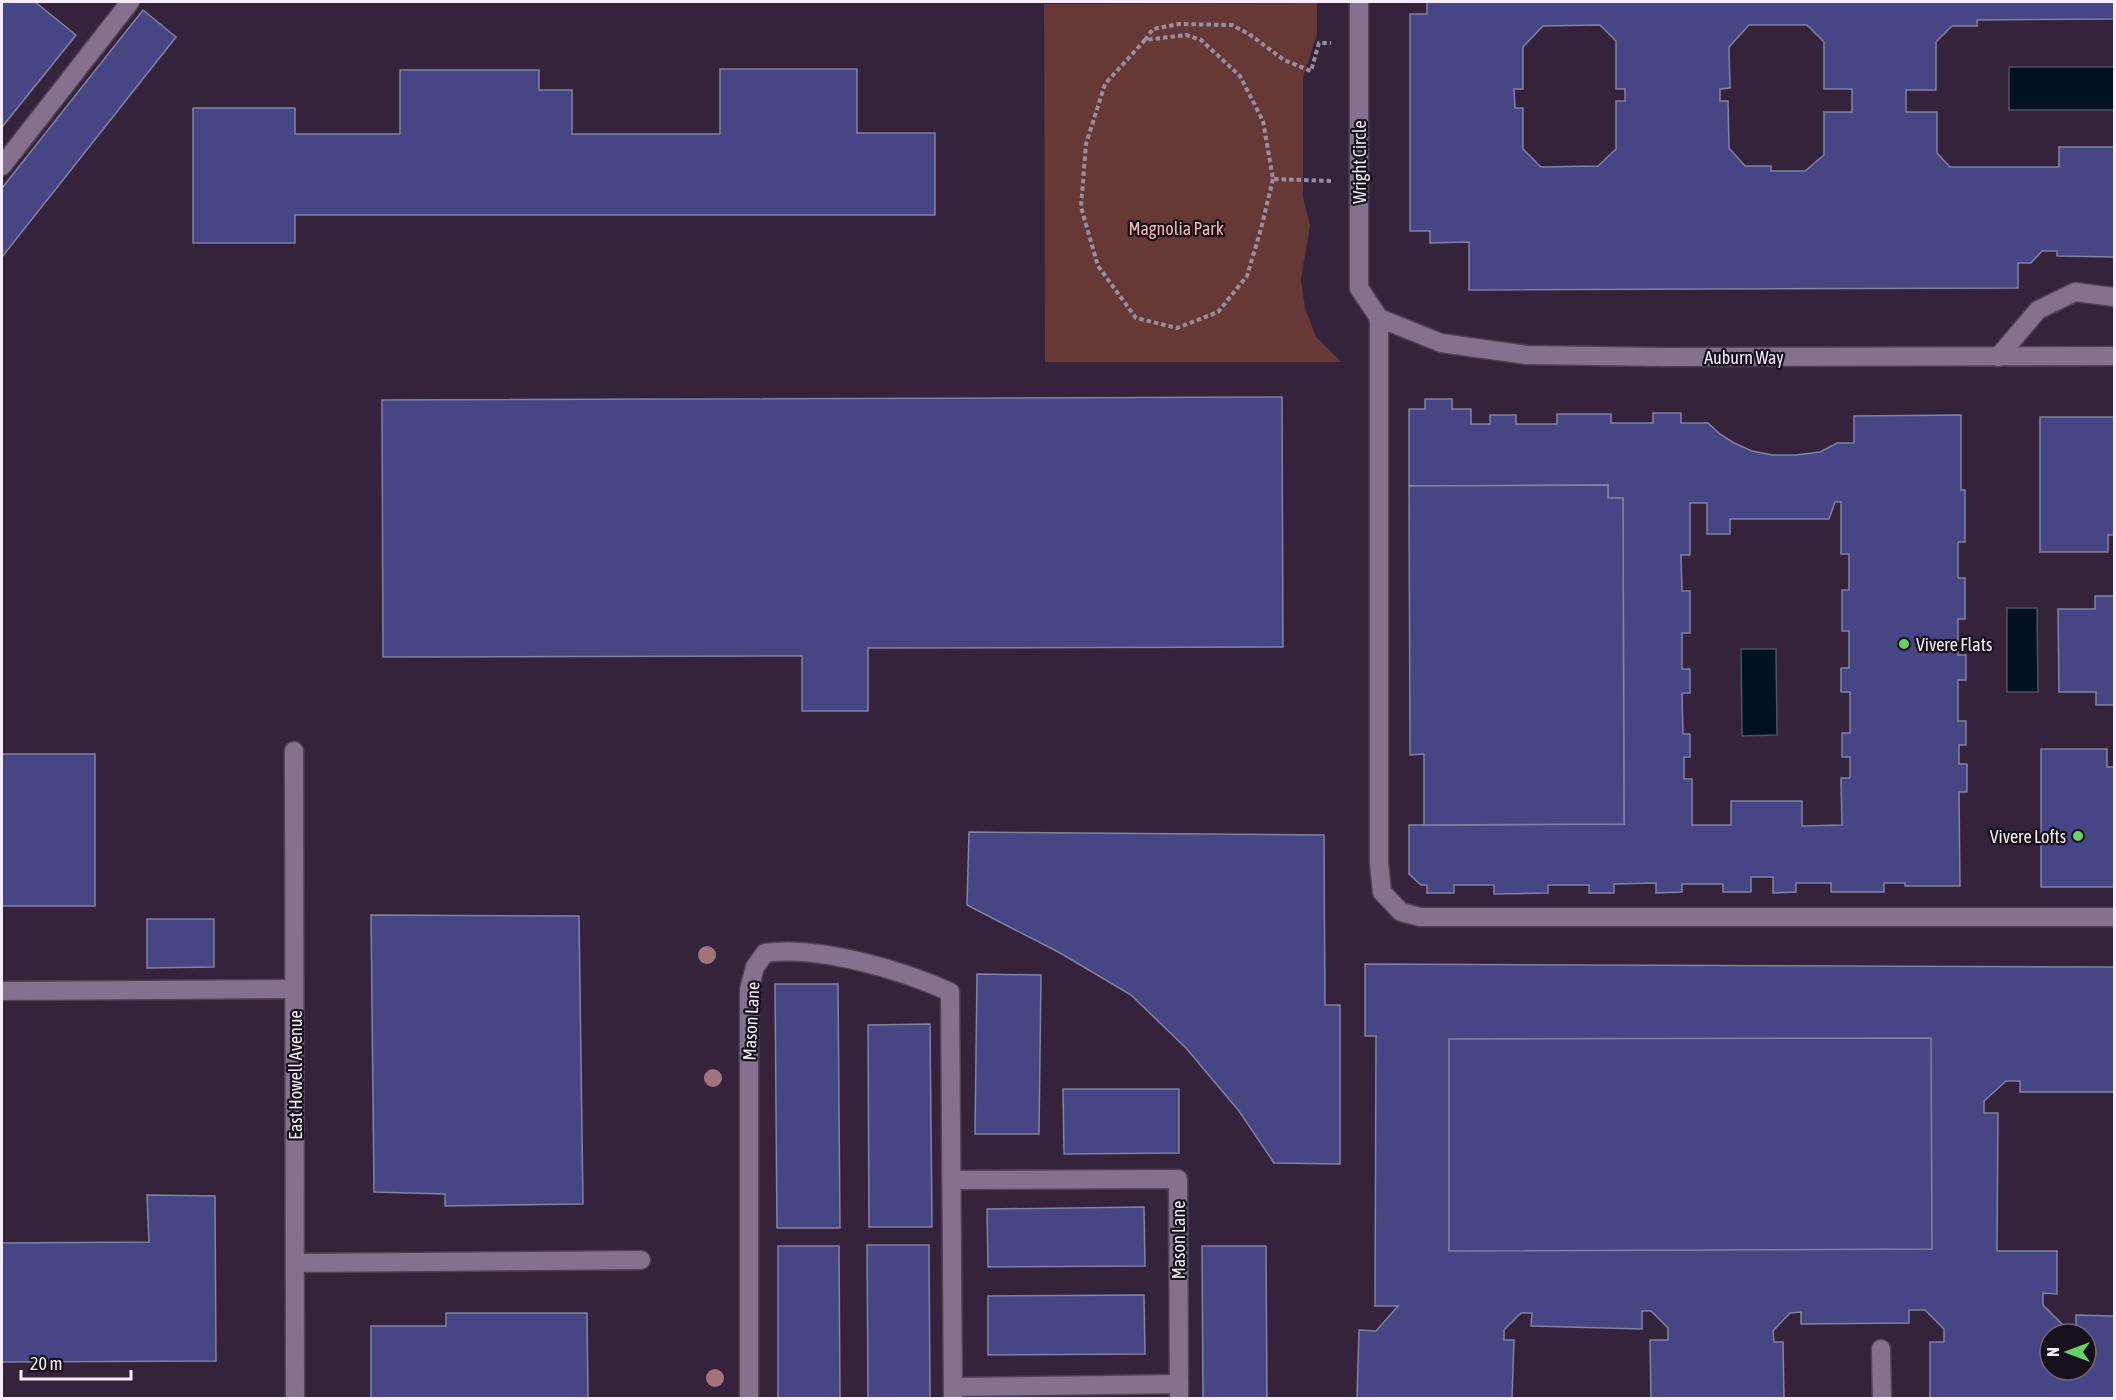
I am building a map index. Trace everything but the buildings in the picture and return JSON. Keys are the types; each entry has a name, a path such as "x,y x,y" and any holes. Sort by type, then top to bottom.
{"street":[{"path":"2,166 130,2"},
{"name":"Wright Circle","path":"1359,2 1359,288 1379,318"},
{"path":"1998,357 2038,310 2075,292 2115,297"},
{"path":"1379,318 1379,863 1382,892 1401,912 1420,917 2115,917"},
{"name":"Auburn Way","path":"1379,318 1442,343 1527,355 2115,356"},
{"name":"East Howell Avenue","path":"294,751 295,1398"},
{"name":"Mason Lane","path":"749,1398 749,990 755,967 765,953 778,951 823,955 862,963 921,978 950,992 953,1393 1179,1391 1178,1179 952,1180"},
{"path":"2,991 294,989"},
{"path":"295,1263 641,1260"},
{"path":"1881,1349 1882,1398"}],"path":[{"path":"1144,40 1186,34 1200,40 1240,76 1263,121 1273,179 1247,276 1218,312 1177,328 1136,318 1098,266 1081,207 1086,144 1105,84 1153,29 1179,24 1232,25 1249,34 1284,60 1311,71 1319,43 1359,44"},
{"path":"1273,179 1359,182"}],"green space":[{"name":"Magnolia Park","path":"1317,3 1317,34 1303,78 1303,197 1310,226 1301,279 1305,308 1316,337 1341,362 1045,362 1044,4"}],"water":[{"path":"2009,67 2114,67 2114,110 2009,110"},
{"path":"2007,608 2037,608 2038,692 2007,692"},
{"path":"1741,649 1776,649 1777,735 1742,736"}],"place":[{"name":"Vivere Flats","path":"1904,644"},
{"name":"Vivere Lofts","path":"2078,836"}]}
